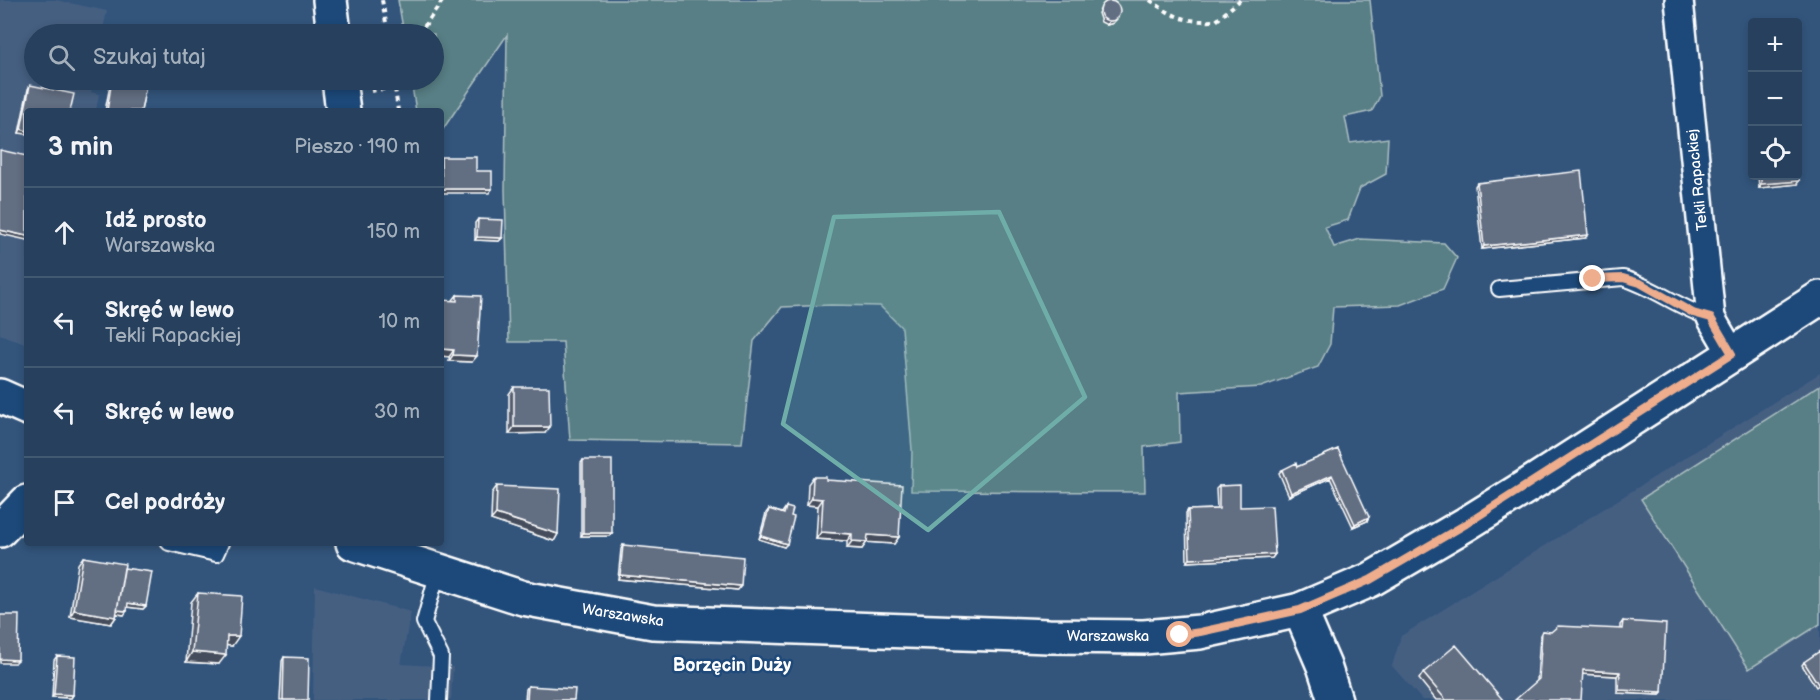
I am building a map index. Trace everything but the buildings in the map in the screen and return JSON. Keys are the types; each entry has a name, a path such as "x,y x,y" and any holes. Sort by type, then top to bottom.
{"main road":[{"path":"330,0 333,24"},
{"path":"340,90 343,108"},
{"name":"Warszawska","path":"362,546 523,598 653,622 1049,636 1144,637 1200,632 1300,610 1370,580 1466,524 1820,298"},
{"path":"0,396 24,407"},
{"path":"0,530 24,507"},
{"path":"1300,610 1324,666 1335,700"}],"street":[{"name":"Tekli Rapackiej","path":"1679,0 1711,318 1732,354"}],"lane":[{"path":"1499,289 1623,278 1640,283 1693,313 1711,318"},
{"path":"181,546 216,555 220,546"},
{"path":"438,571 424,622 441,656 439,700"}],"path":[{"path":"382,0 386,24"},
{"path":"426,24 443,0"},
{"path":"1150,0 1170,14 1193,21 1216,21 1236,6 1240,0"},
{"path":"396,90 398,108"}],"highlighted area":[{"path":"999,212 1085,397 928,530 783,424 834,217"}],"shaded area":[{"path":"0,0 56,0 107,11 104,24 24,24 24,90 91,90 91,92 99,94 97,108 24,108 24,344 0,334"},
{"path":"1820,373 1820,700 1422,700 1392,666 1401,636"},
{"path":"315,586 411,612 401,664 453,667 451,700 313,700"}],"green space":[{"path":"398,0 1370,0 1380,96 1372,111 1345,117 1350,143 1388,138 1386,174 1360,188 1348,220 1325,227 1334,247 1360,239 1444,243 1457,258 1443,289 1400,305 1333,307 1330,344 1318,367 1261,387 1179,392 1180,442 1144,447 1145,492 911,491 912,450 902,328 880,306 782,307 754,341 742,443 570,440 563,342 509,342 505,190 507,35 444,128 444,108 416,108 413,90 444,90 444,24 402,24"},
{"path":"1820,385 1820,624 1749,669 1641,499"}],"district":[{"name":"Borzęcin Duży","path":"732,665"}],"route":[{"path":"1180,635 1300,610 1370,580 1556,468 1732,354 1711,318 1693,313 1640,283 1623,278 1593,279"}]}
